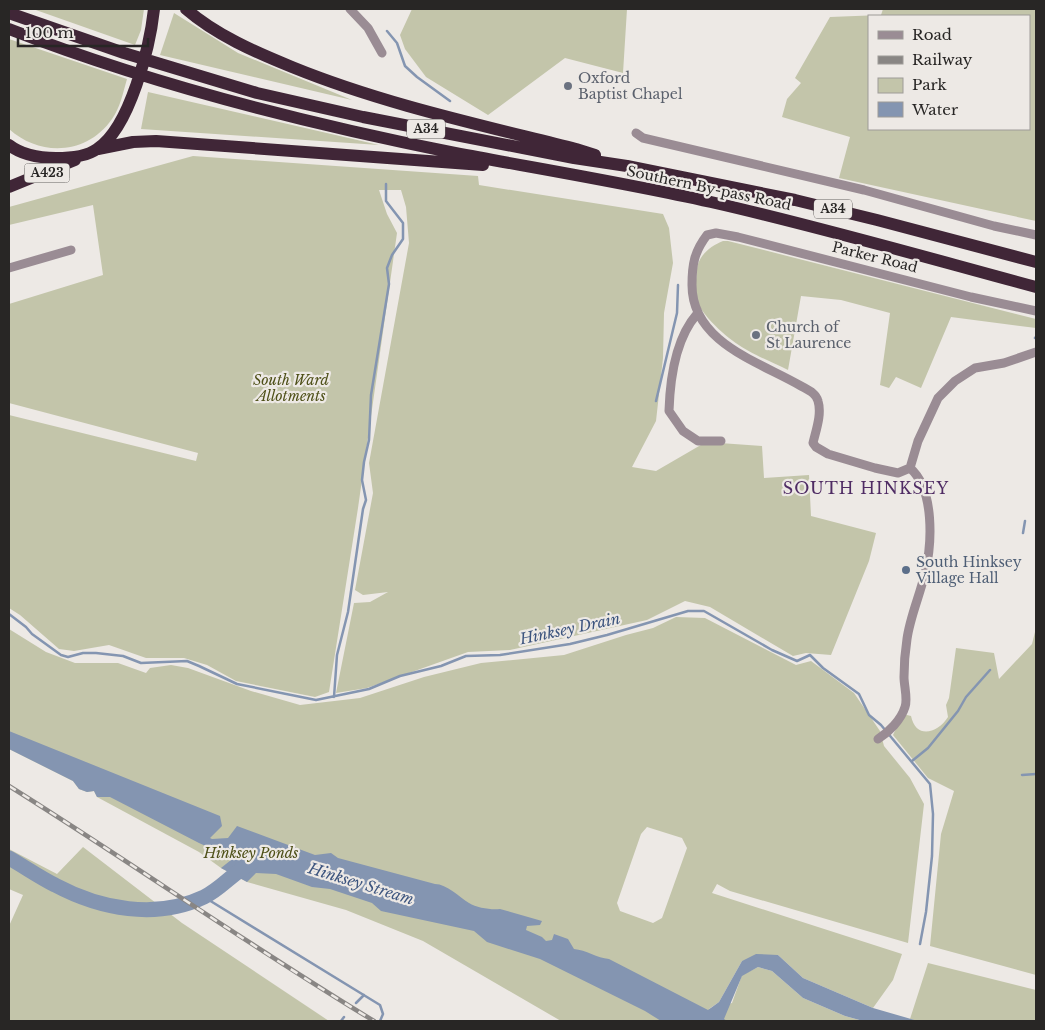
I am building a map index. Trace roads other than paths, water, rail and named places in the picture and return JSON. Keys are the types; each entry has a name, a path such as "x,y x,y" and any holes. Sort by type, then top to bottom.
{"highway":[{"path":"98,149 116,128 130,102 149,38 154,9"},
{"path":"186,9 214,30 270,58 325,80 370,95 576,149 627,166"},
{"name":"A34","path":"9,13 124,53 257,93 363,117 574,158 627,166"},
{"name":"A34","path":"9,29 122,69 237,103 355,132 454,153 578,175"},
{"path":"9,145 25,153 45,158 84,156 98,149 133,142 156,141 445,162 578,175"},
{"name":"A423","path":"9,187 84,156"},
{"name":"Southern By-pass Road","path":"627,166 822,207 1036,262"},
{"name":"Southern By-pass Road","path":"578,175 711,202 794,222 1036,287"}],"street":[{"path":"350,9 368,28 382,53"},
{"path":"636,133 643,138 864,190 994,226 1036,235"},
{"name":"Parker Road","path":"697,314 692,295 692,269 696,252 706,235 716,233 980,299 1036,311"},
{"path":"9,268 71,250"},
{"path":"721,441 698,441 683,431 669,411 673,375 681,338 689,322 697,314 710,331 728,346 814,394 818,400 819,417 813,443 816,447 828,454 898,473 910,468"},
{"path":"910,468 918,441 938,398 955,381 975,368 1004,364 1036,352"},
{"path":"884,734 899,720 906,706 904,677 907,638 925,573 929,546 926,493 919,477 910,468"}],"water":[{"name":"Hinksey Ponds","path":"9,731 220,816 222,826 210,838 212,839 228,838 237,826 315,855 331,853 338,858 448,888 476,906 500,909 542,921 540,925 527,926 526,930 542,937 546,941 552,940 554,934 568,939 574,949 609,959 708,1010 719,1002 742,961 756,954 778,955 803,978 873,1008 918,1021 863,1021 845,1016 803,998 772,971 758,967 742,976 724,1019 727,1021 661,1021 645,1011 540,959 487,942 474,931 381,911 372,903 330,889 312,887 276,874 256,873 247,882 221,868 231,860 230,857 110,797 97,797 94,791 87,792 79,789 73,781 9,749"}],"waterway":[{"path":"387,31 397,43 405,66 450,101"},
{"path":"334,697 337,655 348,612 363,509 366,500 362,480 369,440 371,395 389,284 387,268 392,255 403,239 403,223 386,201 386,184"},
{"path":"656,401 677,313 678,285"},
{"path":"1023,533 1025,521"},
{"name":"Hinksey Drain","path":"9,614 32,634 61,655 68,657 83,653 96,653 123,656 141,663 187,661 237,684 316,700 369,689 400,676 441,666 466,656 500,655 570,644 688,611 704,611 772,650 797,661 810,655 823,668 859,694 869,715 881,725 930,784 933,814 932,856 926,912 920,944"},
{"path":"912,761 928,748 958,711 966,697 990,670"},
{"path":"1022,775 1036,774"},
{"name":"Hinksey Stream","path":"9,858 43,879 72,893 109,905 128,909 148,910 186,904 204,897 251,863"},
{"path":"204,897 380,1005 383,1014 380,1021"},
{"path":"356,1003 364,995"},
{"path":"341,1021 344,1017"}],"railway":[{"path":"9,786 374,1021"}],"place":[{"name":"Oxford Baptist Chapel","path":"568,86"},
{"name":"Church of St Laurence","path":"756,335"},
{"name":"South Hinksey Village Hall","path":"906,570"}],"district":[{"name":"SOUTH HINKSEY","path":"866,488"}],"park label":[{"name":"South Ward Allotments","path":"291,388"}]}
